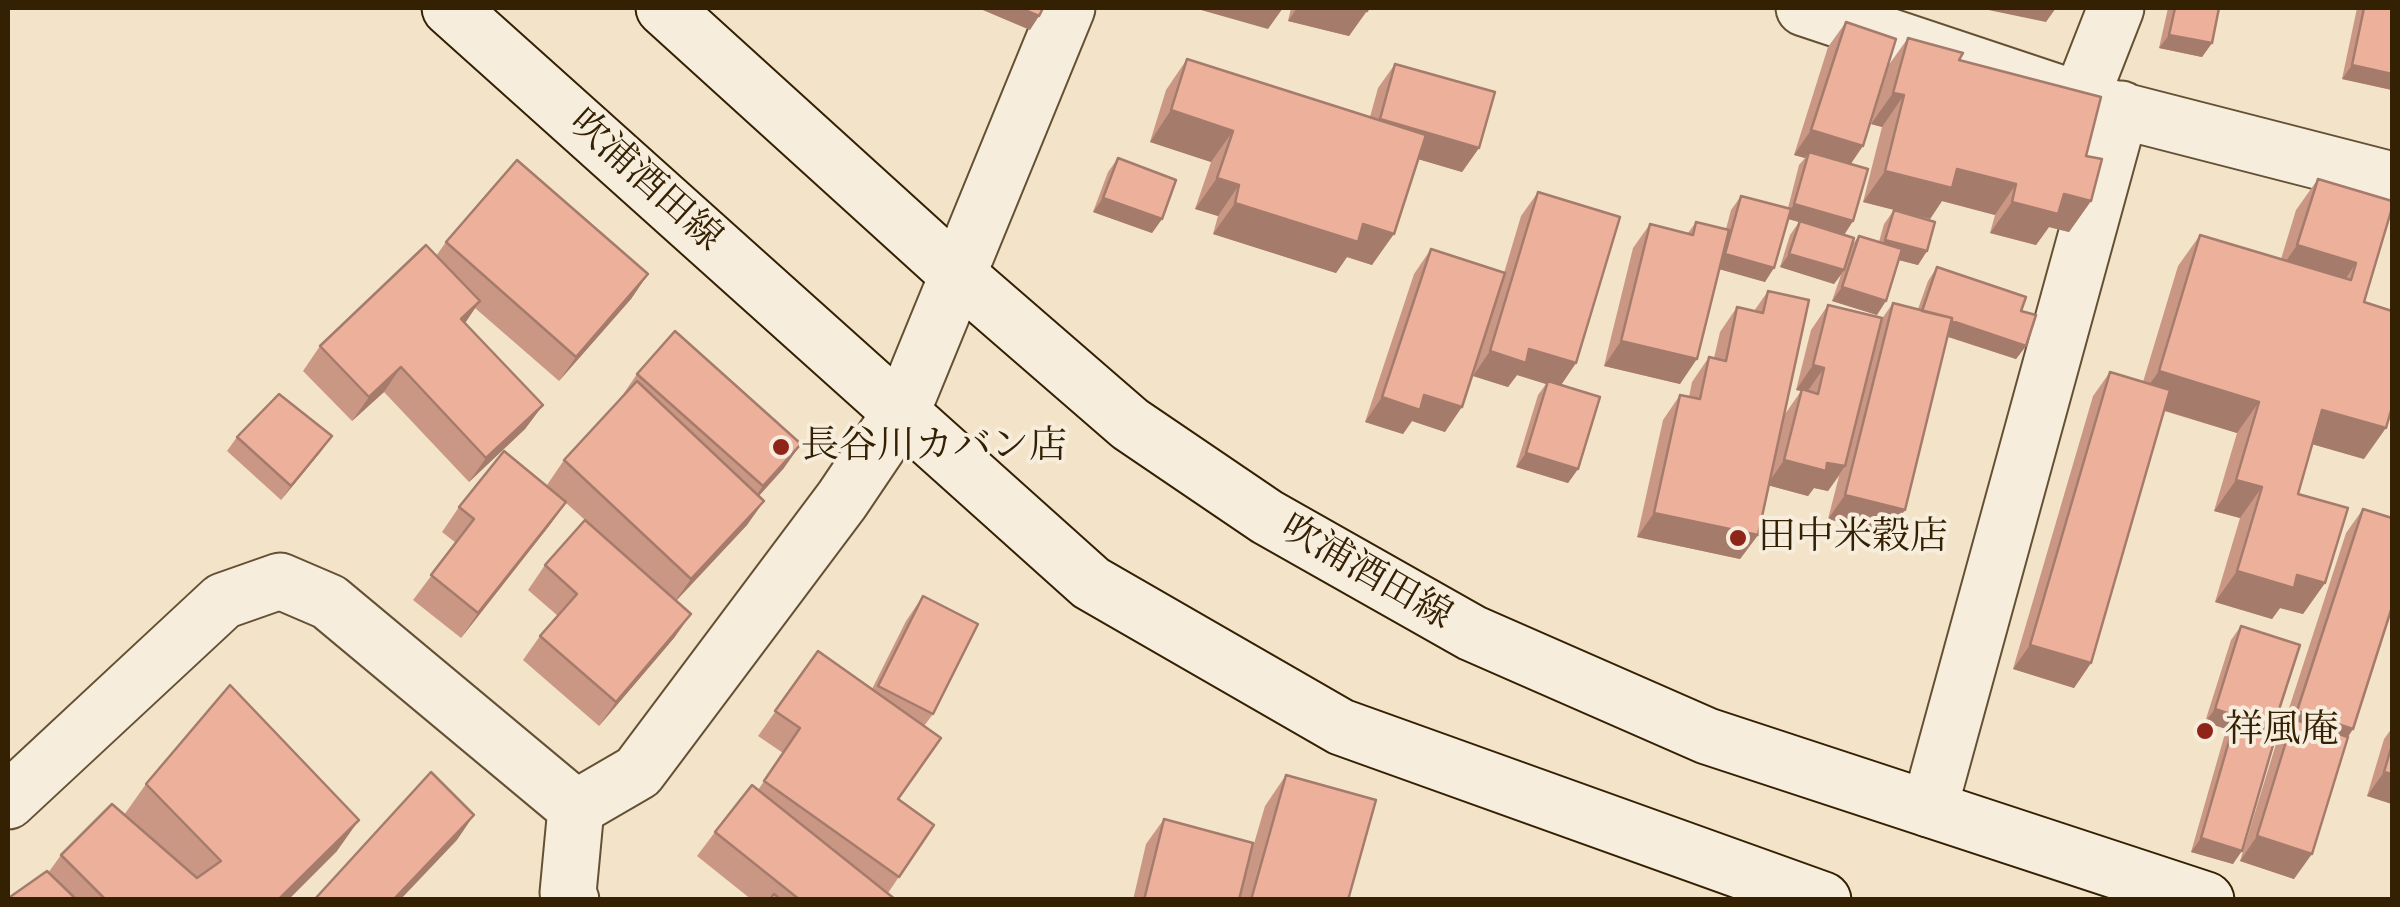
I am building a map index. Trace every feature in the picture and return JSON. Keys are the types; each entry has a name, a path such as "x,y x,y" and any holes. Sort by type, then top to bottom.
{"main road":[{"name":"吹浦酒田線","path":"450,8 902,410 1090,584 1341,727 1823,900"},
{"name":"吹浦酒田線","path":"664,8 957,274 1130,424 1267,517 1472,634 1707,736 2206,900"},
{"path":"576,808 638,772 842,500 902,410 1067,8"},
{"path":"1804,8 2100,104 2392,180"},
{"path":"1929,809 2100,104 2116,8"},
{"path":"8,801 223,601 280,581 330,602 576,808"},
{"path":"570,900 576,808"}],"building":[{"path":"1020,8 1043,8 1039,16"},
{"path":"2175,8 2219,8 2212,43 2169,35"},
{"path":"2364,8 2392,8 2392,74 2352,65"},
{"path":"1846,22 1896,39 1863,146 1811,130"},
{"path":"1908,38 1963,53 1959,60 2101,97 2086,156 2102,159 2091,201 2064,194 2058,214 2012,202 2016,184 1957,169 1952,188 1885,171 1904,95 1893,93"},
{"path":"1187,59 1426,135 1394,234 1363,224 1358,242 1235,203 1239,185 1217,178 1233,131 1171,110"},
{"path":"1395,64 1495,92 1479,148 1380,119"},
{"path":"1809,152 1868,169 1853,221 1794,204"},
{"path":"1118,158 1176,180 1162,219 1103,198"},
{"path":"517,160 648,274 576,357 446,242"},
{"path":"2318,179 2392,201 2364,302 2392,311 2392,407 2386,428 2322,410 2298,494 2348,508 2325,583 2297,575 2294,588 2237,571 2262,487 2236,480 2259,402 2159,371 2200,235 2351,280 2356,263 2297,245"},
{"path":"1538,192 1620,217 1576,363 1529,349 1526,363 1490,351"},
{"path":"1741,196 1791,209 1774,268 1725,254"},
{"path":"1894,210 1935,222 1927,251 1885,240"},
{"path":"1800,221 1854,238 1844,270 1789,254"},
{"path":"1696,222 1729,230 1697,359 1621,341 1650,224 1693,235"},
{"path":"1859,236 1902,249 1886,301 1842,287"},
{"path":"426,245 480,301 461,319 543,405 486,458 401,367 369,397 320,346"},
{"path":"1431,249 1505,273 1462,407 1424,395 1420,410 1382,397"},
{"path":"1937,267 2026,297 2021,311 2036,315 2026,346 1922,311"},
{"path":"1768,291 1809,300 1758,535 1654,513 1680,395 1700,399 1709,357 1726,361 1737,307 1763,313"},
{"path":"1893,303 1952,318 1905,510 1845,495"},
{"path":"1828,305 1882,318 1845,466 1827,463 1826,471 1784,460 1802,389 1818,394 1824,368 1813,365"},
{"path":"675,331 801,444 763,486 637,374"},
{"path":"2110,372 2170,390 2091,663 2030,645"},
{"path":"637,381 764,501 691,579 564,460"},
{"path":"1548,381 1600,397 1578,469 1526,453"},
{"path":"279,394 332,436 291,486 237,437"},
{"path":"504,451 566,502 478,613 431,575 474,519 459,507"},
{"path":"2363,509 2392,518 2392,607 2353,729 2297,711"},
{"path":"585,520 691,614 616,702 540,636 577,594 545,565"},
{"path":"923,596 978,624 933,714 878,686"},
{"path":"2241,626 2300,645 2273,728 2215,709"},
{"path":"818,651 941,738 898,799 934,825 899,877 764,781 800,728 775,711"},
{"path":"230,685 359,820 278,900 106,900 61,855 112,804 197,878 221,861 146,784"},
{"path":"2293,719 2348,737 2312,854 2257,836"},
{"path":"2234,724 2276,735 2242,851 2201,838"},
{"path":"2392,745 2392,774 2384,772"},
{"path":"431,772 474,815 393,900 314,900"},
{"path":"1286,775 1376,800 1348,900 1251,900"},
{"path":"752,785 896,900 800,900 715,832"},
{"path":"1164,819 1253,843 1239,900 1144,900"},
{"path":"47,871 77,900 10,897"}],"place":[{"name":"長谷川カバン店","path":"781,447"},
{"name":"田中米穀店","path":"1738,538"},
{"name":"祥風庵","path":"2205,731"}]}
